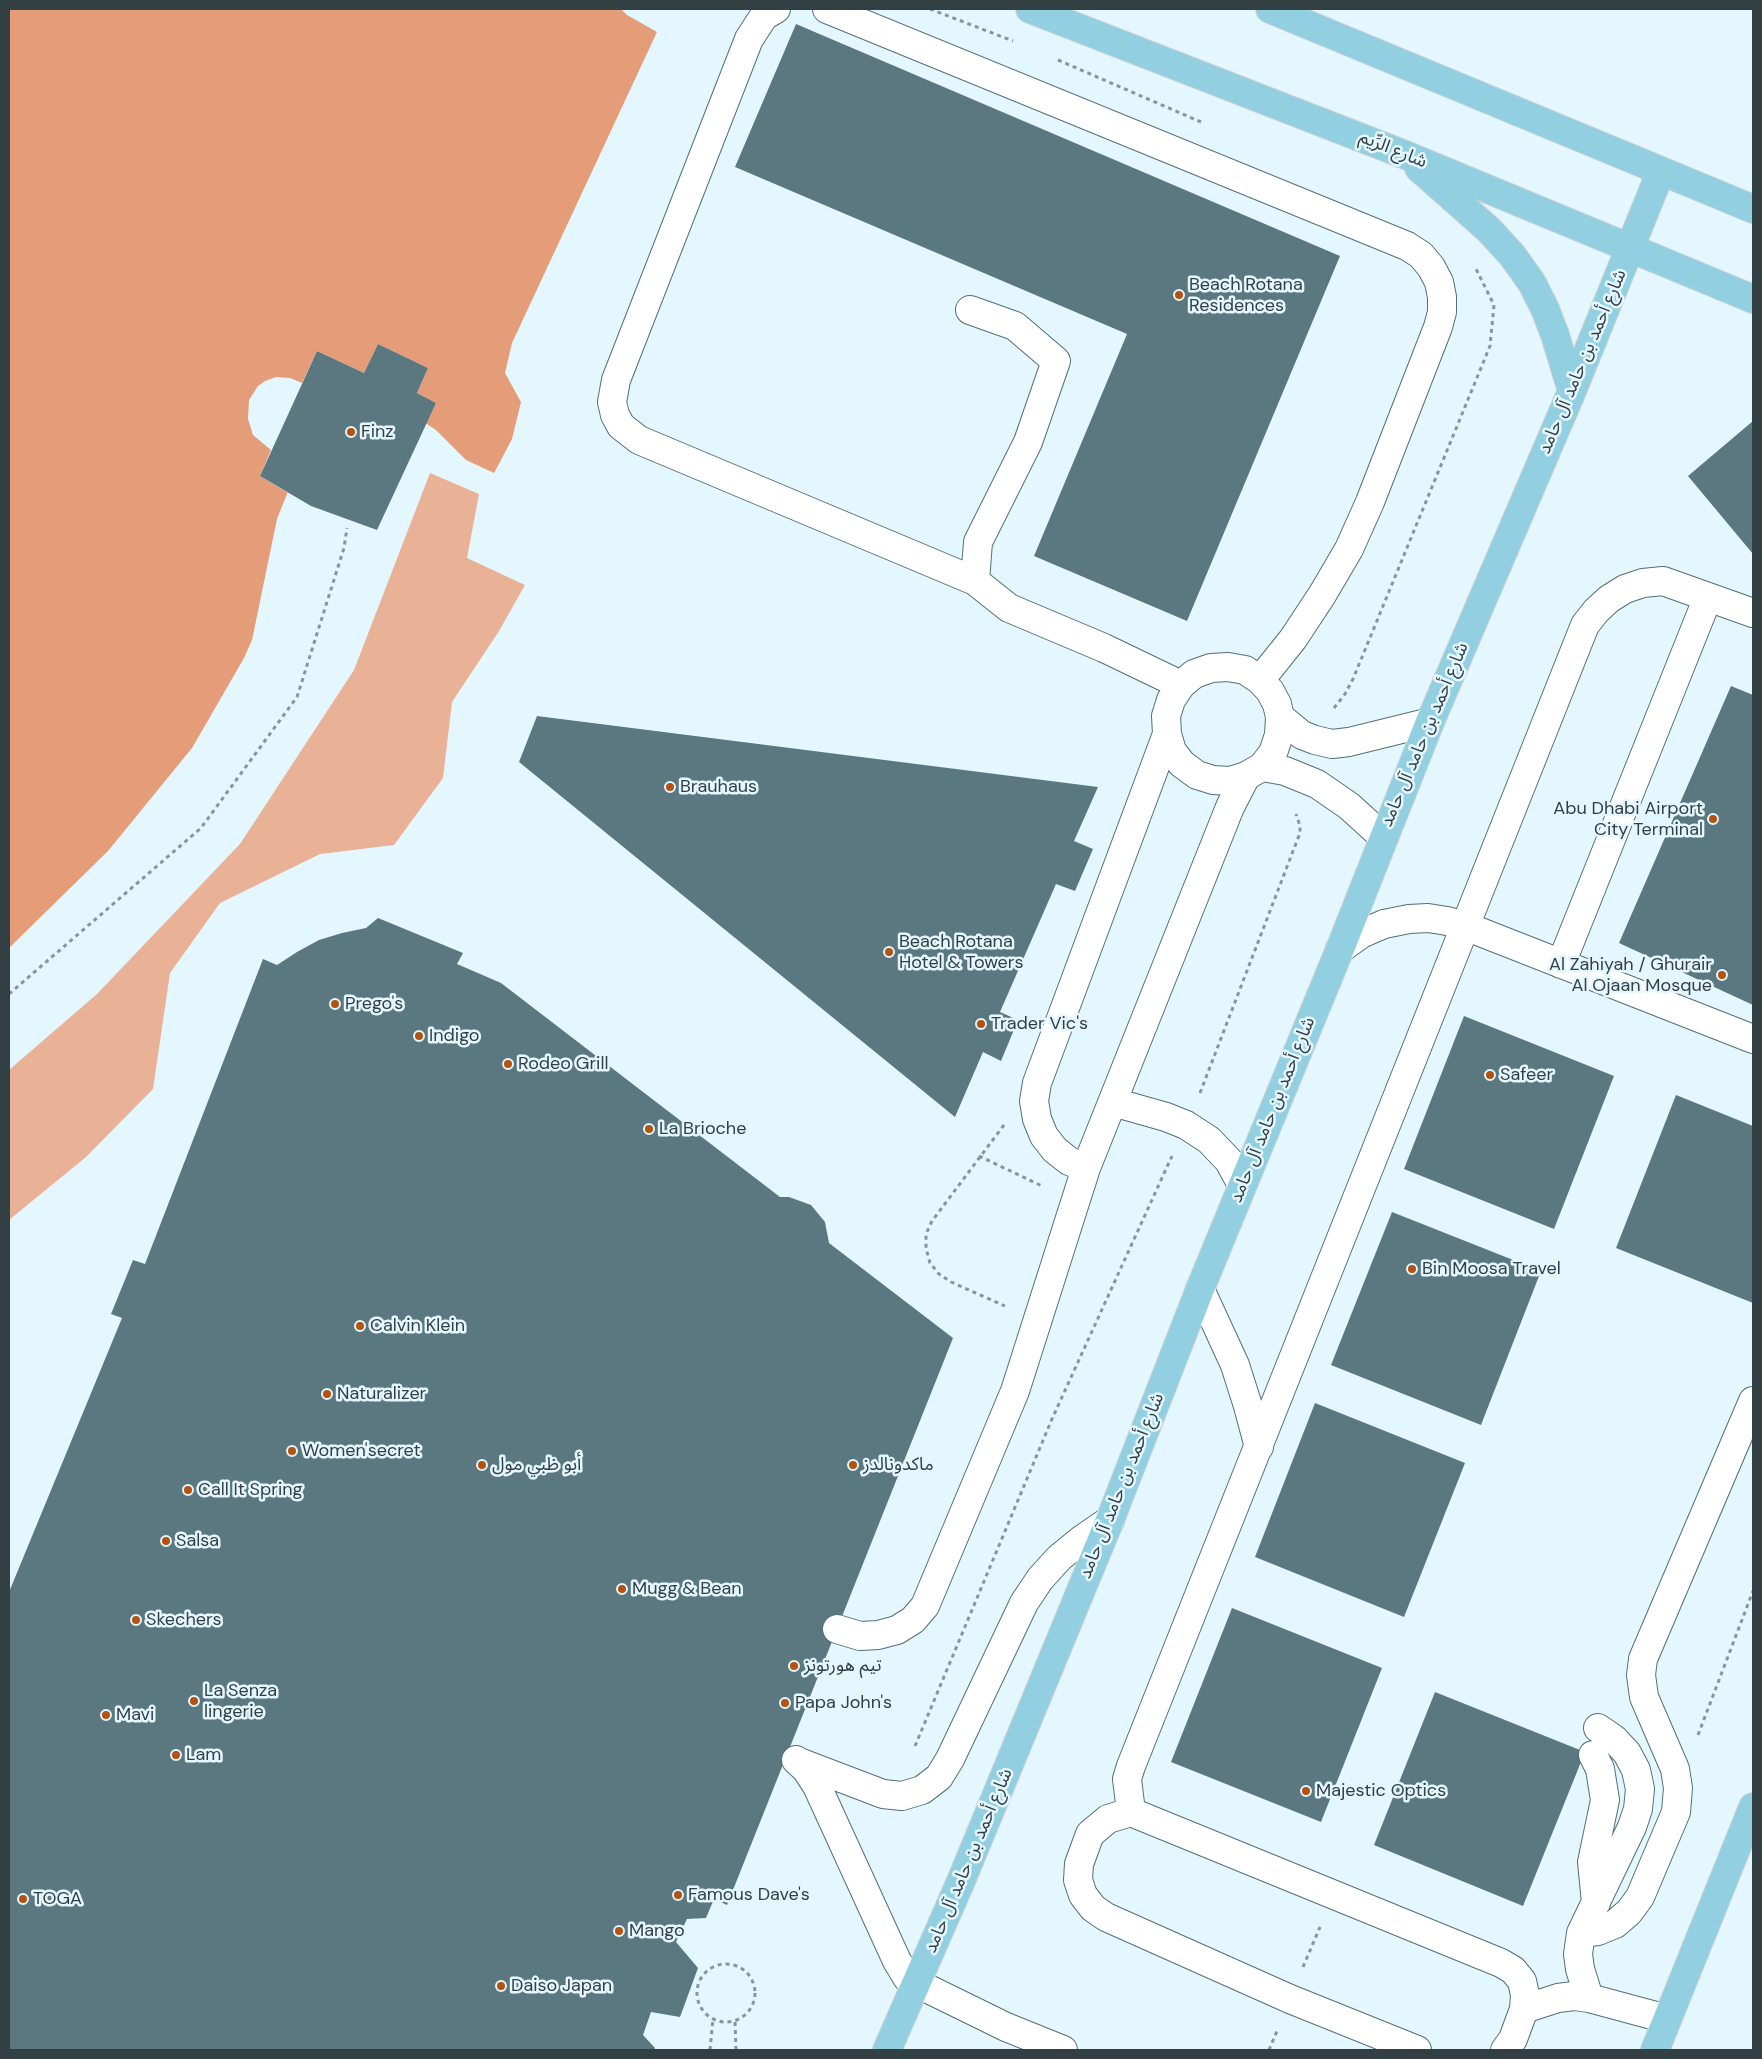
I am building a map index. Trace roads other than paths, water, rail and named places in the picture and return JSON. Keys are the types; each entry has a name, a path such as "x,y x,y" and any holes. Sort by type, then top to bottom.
{"main road":[{"name":"شارع الرِّيم","path":"1030,9 1403,154 1753,299"},
{"path":"1270,9 1753,209"},
{"path":"1403,154 1489,230 1517,262 1532,283 1545,309 1572,391"},
{"name":"شارع أحمد بن حامد آل حامد","path":"888,2050 1110,1520 1200,1289 1340,949 1430,722 1572,391 1661,171"},
{"path":"1655,2050 1753,1807"}],"street":[{"path":"776,9 764,16 755,27 749,39 616,380 612,402 614,415 621,426 639,440 974,581 1009,608 1104,648 1181,685"},
{"path":"827,9 1408,246 1421,255 1431,267 1439,282 1442,312 1438,327 1370,502 1349,549 1322,595 1293,639 1260,680"},
{"path":"970,310 1015,326 1056,361 1028,442 978,542 974,581"},
{"path":"1131,1812 1127,1779 1131,1766 1585,625 1609,599 1625,589 1643,583 1663,581 1753,613"},
{"path":"1561,964 1708,597"},
{"path":"837,1629 860,1636 878,1635 897,1630 913,1620 925,1606 1015,1391 1086,1168 1230,807 1254,772 1273,752 1279,735 1280,717 1277,704 1270,691 1260,680 1246,670 1228,667 1211,668 1194,674 1181,685 1171,700 1166,716 1167,734 1172,751 1182,764 1197,774 1213,780 1230,781 1254,772 1285,771 1317,784 1349,806 1383,837"},
{"path":"1280,717 1302,735 1332,744 1349,742 1430,722"},
{"path":"1086,1168 1070,1161 1055,1150 1044,1136 1037,1119 1034,1101 1037,1083 1167,734"},
{"path":"1340,949 1361,934 1384,924 1409,919 1428,918 1465,926 1753,1039"},
{"path":"1113,1102 1166,1117 1186,1125 1209,1140 1228,1161 1242,1185"},
{"path":"1200,1289 1235,1365 1259,1447"},
{"path":"1581,1933 1598,1931 1615,1924 1629,1912 1640,1897 1676,1812 1678,1788 1675,1769 1644,1697 1641,1675 1643,1659 1753,1401"},
{"path":"1063,2050 1006,2027 908,1979 902,1971 817,1786 806,1770 793,1758 883,1794 902,1796 922,1790 939,1777 950,1759 1024,1603 1040,1579 1059,1558 1110,1520"},
{"path":"1589,1998 1580,1969 1578,1954 1581,1933 1632,1827 1638,1809 1640,1790 1636,1770 1627,1753 1614,1739 1598,1728"},
{"path":"1593,1755 1600,1769 1606,1800 1592,1862 1596,1903"},
{"path":"1417,2050 1281,1995 1106,1918 1093,1908 1083,1895 1078,1880 1078,1864 1090,1834 1108,1818 1131,1812 1501,1963 1513,1970 1522,1981 1525,1995 1524,2009 1513,2039 1505,2050"},
{"path":"1524,2009 1558,1998 1574,1996 1589,1998 1668,2019"}],"place":[{"name":"Beach Rotana Residences","path":"1179,295"},
{"name":"Finz","path":"351,432"},
{"name":"Brauhaus","path":"670,787"},
{"name":"Abu Dhabi Airport City Terminal","path":"1713,819"},
{"name":"Beach Rotana Hotel & Towers","path":"889,952"},
{"name":"Al Zahiyah / Ghurair Al Ojaan Mosque","path":"1722,975"},
{"name":"Prego's","path":"335,1004"},
{"name":"Trader Vic's","path":"981,1024"},
{"name":"Indigo","path":"419,1036"},
{"name":"Rodeo Grill","path":"508,1064"},
{"name":"Safeer","path":"1490,1075"},
{"name":"La Brioche","path":"649,1129"},
{"name":"Bin Moosa Travel","path":"1412,1269"},
{"name":"Calvin Klein","path":"360,1326"},
{"name":"Naturalizer","path":"327,1394"},
{"name":"Women'secret","path":"292,1451"},
{"name":"أبو ظبي مول","path":"482,1465"},
{"name":"ماكدونالدز","path":"853,1465"},
{"name":"Call It Spring","path":"188,1490"},
{"name":"Salsa","path":"166,1541"},
{"name":"Mugg & Bean","path":"622,1589"},
{"name":"Skechers","path":"136,1620"},
{"name":"تيم هورتونز","path":"794,1666"},
{"name":"La Senza lingerie","path":"194,1701"},
{"name":"Papa John's","path":"785,1703"},
{"name":"Mavi","path":"106,1715"},
{"name":"Lam","path":"176,1755"},
{"name":"Majestic Optics","path":"1306,1791"},
{"name":"Famous Dave's","path":"678,1895"},
{"name":"TOGA","path":"23,1899"},
{"name":"Mango","path":"619,1931"},
{"name":"Daiso Japan","path":"501,1986"}]}
